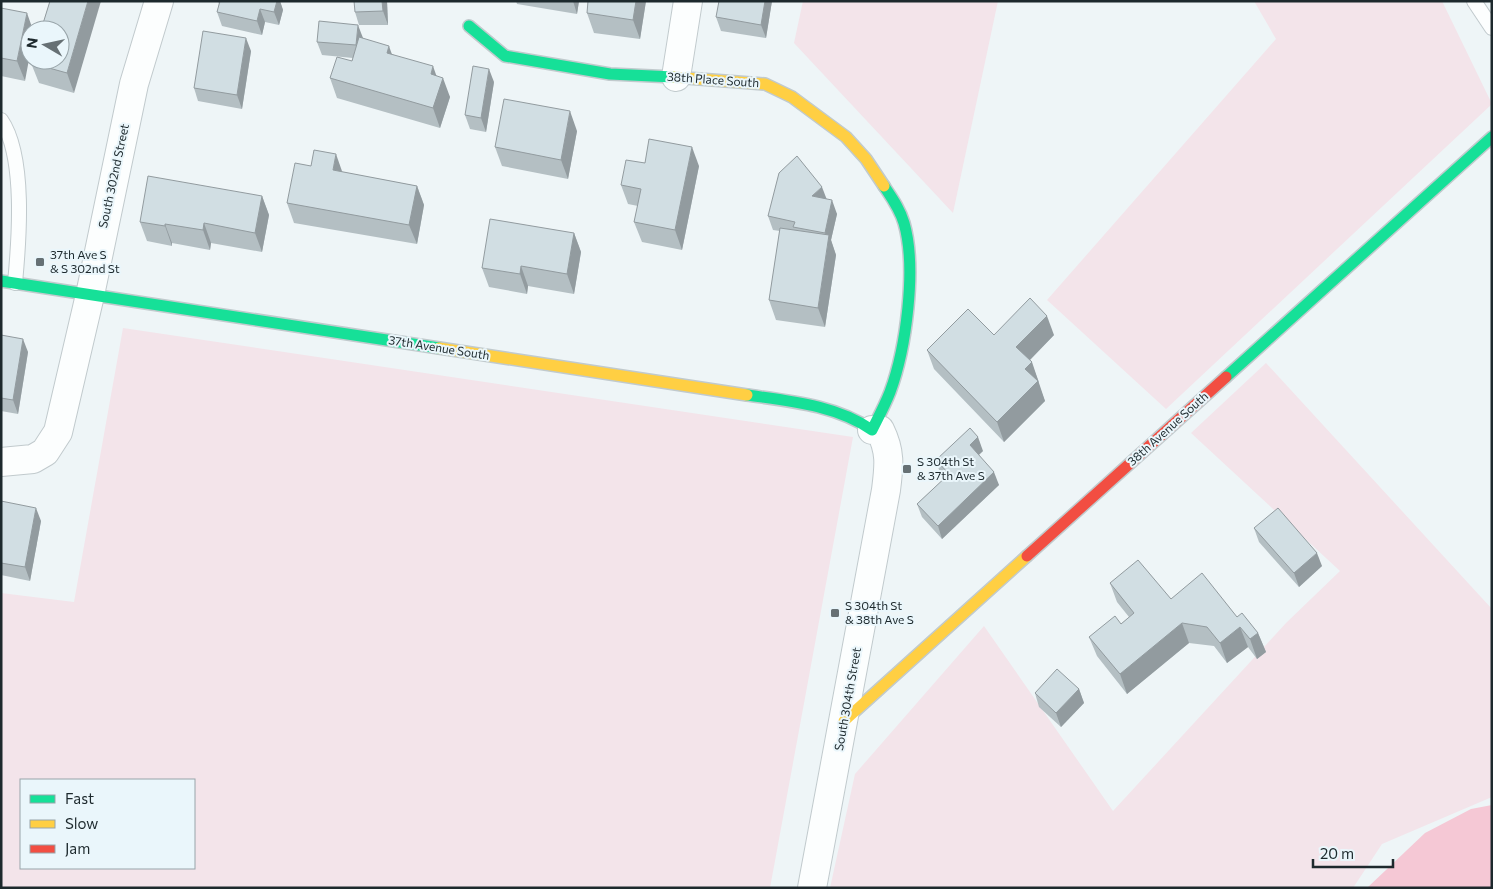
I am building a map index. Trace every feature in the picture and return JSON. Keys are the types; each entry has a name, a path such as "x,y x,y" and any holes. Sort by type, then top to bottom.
{"street":[{"name":"South 302nd Street","path":"1,462 33,459 45,452 58,432 90,295 134,84 159,1"},
{"path":"676,77 688,1"},
{"name":"38th Place South","path":"470,26 505,56 610,74 764,84 792,97 846,137 866,159 897,206 904,223 909,259 908,304 900,359 896,377 872,430"},
{"name":"38th Avenue South","path":"844,720 1492,138"},
{"name":"37th Avenue South","path":"1,281 781,400 840,412 853,417 872,430"},
{"name":"South 304th Street","path":"812,888 844,720 888,468 889,457 880,430 872,430"}],"lane":[{"path":"1474,1 1492,28"},
{"path":"1,120 6,127 12,145 17,169 19,238 15,283"}],"shaded area":[{"path":"803,1 998,1 953,213 794,43"},
{"path":"1254,1 1442,1 1492,104 1166,409 1047,300 1276,39"},
{"path":"123,328 853,437 770,888 1,888 1,593 74,602"},
{"path":"1266,363 1492,609 1492,797 1382,844 1353,888 830,888 855,774 984,626 1113,811 1286,623 1340,571 1191,433"},
{"path":"1492,805 1492,888 1367,888 1425,833 1471,809"}],"building":[{"path":"50,1 88,1 70,63 70,20 44,20"},
{"path":"220,1 277,1 274,12 260,9 257,21 217,12"},
{"path":"354,1 382,1 383,11 355,12"},
{"path":"588,1 636,1 633,20 587,13"},
{"path":"719,1 765,1 761,25 716,17"},
{"path":"1,8 27,13 26,20 20,20 20,47 17,61 1,58"},
{"path":"319,21 358,25 356,45 317,42"},
{"path":"203,31 246,38 237,95 194,88"},
{"path":"359,37 389,46 387,53 433,66 431,74 443,78 433,108 330,78 337,57 352,61"},
{"path":"473,66 489,69 481,118 465,115"},
{"path":"56,70 68,70 67,73"},
{"path":"504,99 570,111 561,160 495,147"},
{"path":"649,139 692,147 675,230 634,222 641,189 621,185 626,160 645,163"},
{"path":"314,150 336,154 333,170 417,186 409,225 287,203 295,163 311,166"},
{"path":"797,156 822,187 812,196 832,200 825,233 793,227 795,222 768,216 779,173"},
{"path":"148,176 262,196 255,233 204,223 203,230 140,222"},
{"path":"490,219 574,233 567,274 521,266 520,274 482,268"},
{"path":"780,228 829,235 818,308 769,300"},
{"path":"1030,298 1047,316 1016,347 1032,362 1025,369 1038,381 997,422 927,350 968,309 994,335"},
{"path":"1,335 23,339 13,400 1,398"},
{"path":"970,428 978,437 970,445 994,472 938,526 917,504 949,474 936,460"},
{"path":"1,501 36,508 25,567 1,563"},
{"path":"1278,508 1317,553 1294,573 1254,528"},
{"path":"1138,560 1171,599 1202,573 1237,617 1242,613 1258,633 1250,639 1240,627 1220,643 1207,627 1182,623 1120,674 1089,637 1115,616 1121,624 1134,613 1110,583"},
{"path":"1057,669 1079,689 1056,713 1035,693"}],"traffic: fast":[{"path":"469,26 505,56 610,74 673,77"},
{"path":"1226,377 1492,137"},
{"path":"747,395 812,405 843,415 872,430 888,397 896,374 905,331 910,285 908,241 904,223 898,208 884,186"},
{"path":"1,281 439,348"}],"traffic: slow":[{"path":"673,77 765,84 792,97 846,137 866,159 884,186"},
{"path":"439,348 747,395"},
{"path":"844,721 1027,556"}],"traffic: jam":[{"path":"1027,556 1226,377"}],"place":[{"name":"37th Ave S & S 302nd St","path":"40,262"},
{"name":"S 304th St & 37th Ave S","path":"907,469"},
{"name":"S 304th St & 38th Ave S","path":"835,613"}]}
